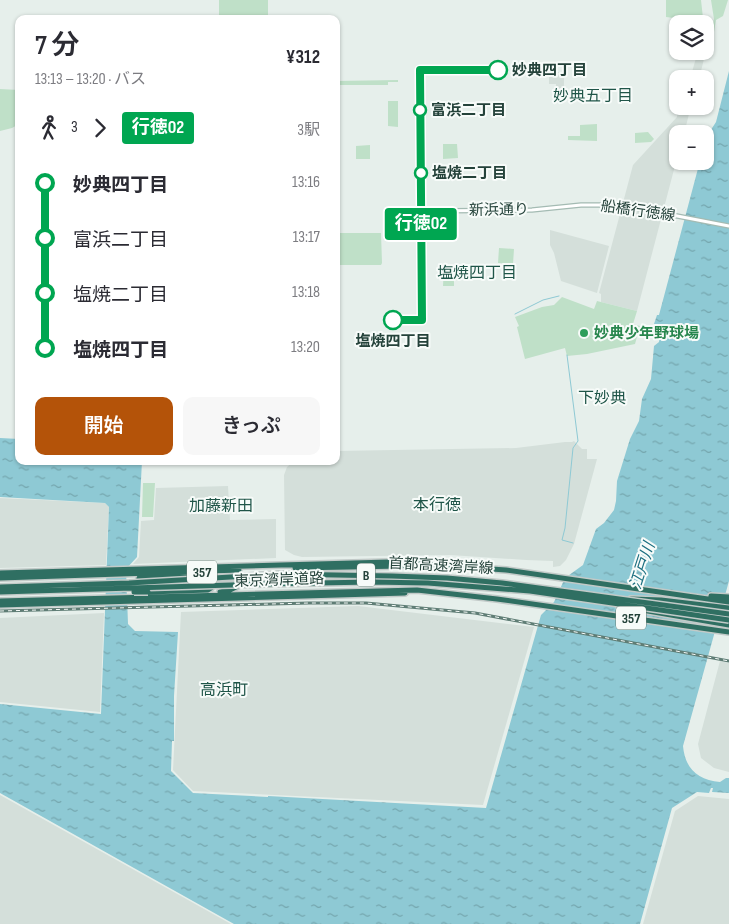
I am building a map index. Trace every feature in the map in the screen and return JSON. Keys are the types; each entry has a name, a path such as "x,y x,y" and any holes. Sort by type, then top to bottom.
{"highway":[{"name":"東京湾岸道路","path":"0,579 32,577 45,574 204,567 389,562 506,570 729,602"},
{"name":"東京湾岸道路","path":"0,573 99,575 437,566"},
{"path":"99,575 159,569"},
{"name":"首都高速湾岸線","path":"0,587 121,583 238,576 333,574 477,580 729,614"},
{"path":"99,589 112,592 204,590 211,588 212,583 207,577 190,576 139,578 138,582 139,592 152,594 222,592 241,585"},
{"name":"首都高速湾岸線","path":"0,592 428,582 502,588 729,620"},
{"name":"東京湾岸道路","path":"44,602 85,599 395,590 438,592 497,599 729,632"},
{"name":"東京湾岸道路","path":"0,602 153,601 438,592"},
{"path":"676,594 729,597"},
{"path":"616,598 660,600 729,608"},
{"path":"85,599 153,601"},
{"path":"590,600 651,613 729,625"}],"main road":[{"name":"船橋行徳線","path":"547,209 595,204 641,209 729,226"},
{"name":"新浜通り","path":"421,211 547,209"}],"shaded area":[{"path":"695,60 704,60 701,70 693,70"},
{"path":"552,72 564,72 564,89 556,90 556,84 549,84 549,74 552,74"},
{"path":"677,115 689,115 686,125 670,125"},
{"path":"669,126 669,170 674,170 637,311 601,302 601,294 599,293 633,165"},
{"path":"550,230 609,246 597,293 561,281 550,245"},
{"path":"574,441 582,449 587,449 587,459 597,459 574,544 566,560 560,566 553,567 553,561 450,555 302,557 285,550 284,475 289,465 340,465 340,451 516,448"},
{"path":"228,486 230,520 276,519 276,558 133,564 139,557 141,521 154,520 156,488"},
{"path":"0,498 105,503 109,507 106,565 0,568"},
{"path":"358,606 534,627 483,805 193,791 173,770 181,612"},
{"path":"104,613 100,712 0,702 0,618"},
{"path":"720,661 729,663 729,772 714,768 701,758 698,744"},
{"path":"0,795 231,924 0,924"},
{"path":"698,796 729,799 729,924 643,924 675,811"}],"green space":[{"path":"219,0 268,0 268,15 219,15"},
{"path":"666,0 701,0 703,15 669,15 669,17 666,17"},
{"path":"711,0 728,0 723,16 716,20 714,32"},
{"path":"398,80 398,82 388,82 388,85 340,85 340,81"},
{"path":"0,89 15,90 15,126 0,131"},
{"path":"388,101 398,101 398,127 388,126"},
{"path":"597,124 597,141 568,140 568,136 580,136 580,125"},
{"path":"648,132 654,139 651,142 635,143 635,133"},
{"path":"443,144 457,144 458,158 443,159"},
{"path":"370,145 370,159 356,159 356,146"},
{"path":"340,233 381,233 381,265 340,265"},
{"path":"499,248 514,249 513,264 498,263"},
{"path":"444,267 458,267 458,274 454,274 454,286 443,286"},
{"path":"562,297 594,309 597,301 637,311 633,324 640,326 635,344 587,354 567,356 565,348 525,359 517,327 519,326 515,317 542,307 554,305"},
{"path":"143,483 155,483 153,517 142,517"}],"water":[{"name":"江戸川","path":"729,71 729,581 683,746 684,754 690,767 699,776 720,782 729,778 729,793 712,792 713,788 711,788 709,793 697,792 672,808 640,924 234,924 0,793 0,704 101,714 109,507 105,503 0,497 0,438 15,439 15,465 142,465 137,557 126,569 128,624 135,631 178,632 171,771 193,793 486,808 541,615 554,602 565,578 583,565 596,529 604,523 614,510 617,481 630,439 639,421 642,399 651,379 654,346 659,342 660,336 657,335 658,330 654,324 657,315 659,315 698,170 714,170 714,125"}],"waterway":[{"path":"515,314 543,300 559,296"},
{"path":"567,355 578,441 573,448 565,528 562,540 573,543"}],"railway":[{"path":"0,611 366,603 475,613 729,661"}],"bus line":[{"name":"行徳02","path":"393,320 422,320 420,70 498,70"}],"place":[{"name":"妙典四丁目","path":"498,70"},
{"name":"富浜二丁目","path":"420,110"},
{"name":"塩焼二丁目","path":"421,173"},
{"name":"塩焼四丁目","path":"393,320"},
{"name":"妙典少年野球場","path":"584,333"}],"district":[{"name":"妙典五丁目","path":"593,96"},
{"name":"塩焼四丁目","path":"477,273"},
{"name":"下妙典","path":"602,398"},
{"name":"本行徳","path":"437,505"},
{"name":"加藤新田","path":"221,506"},
{"name":"高浜町","path":"224,690"}]}
